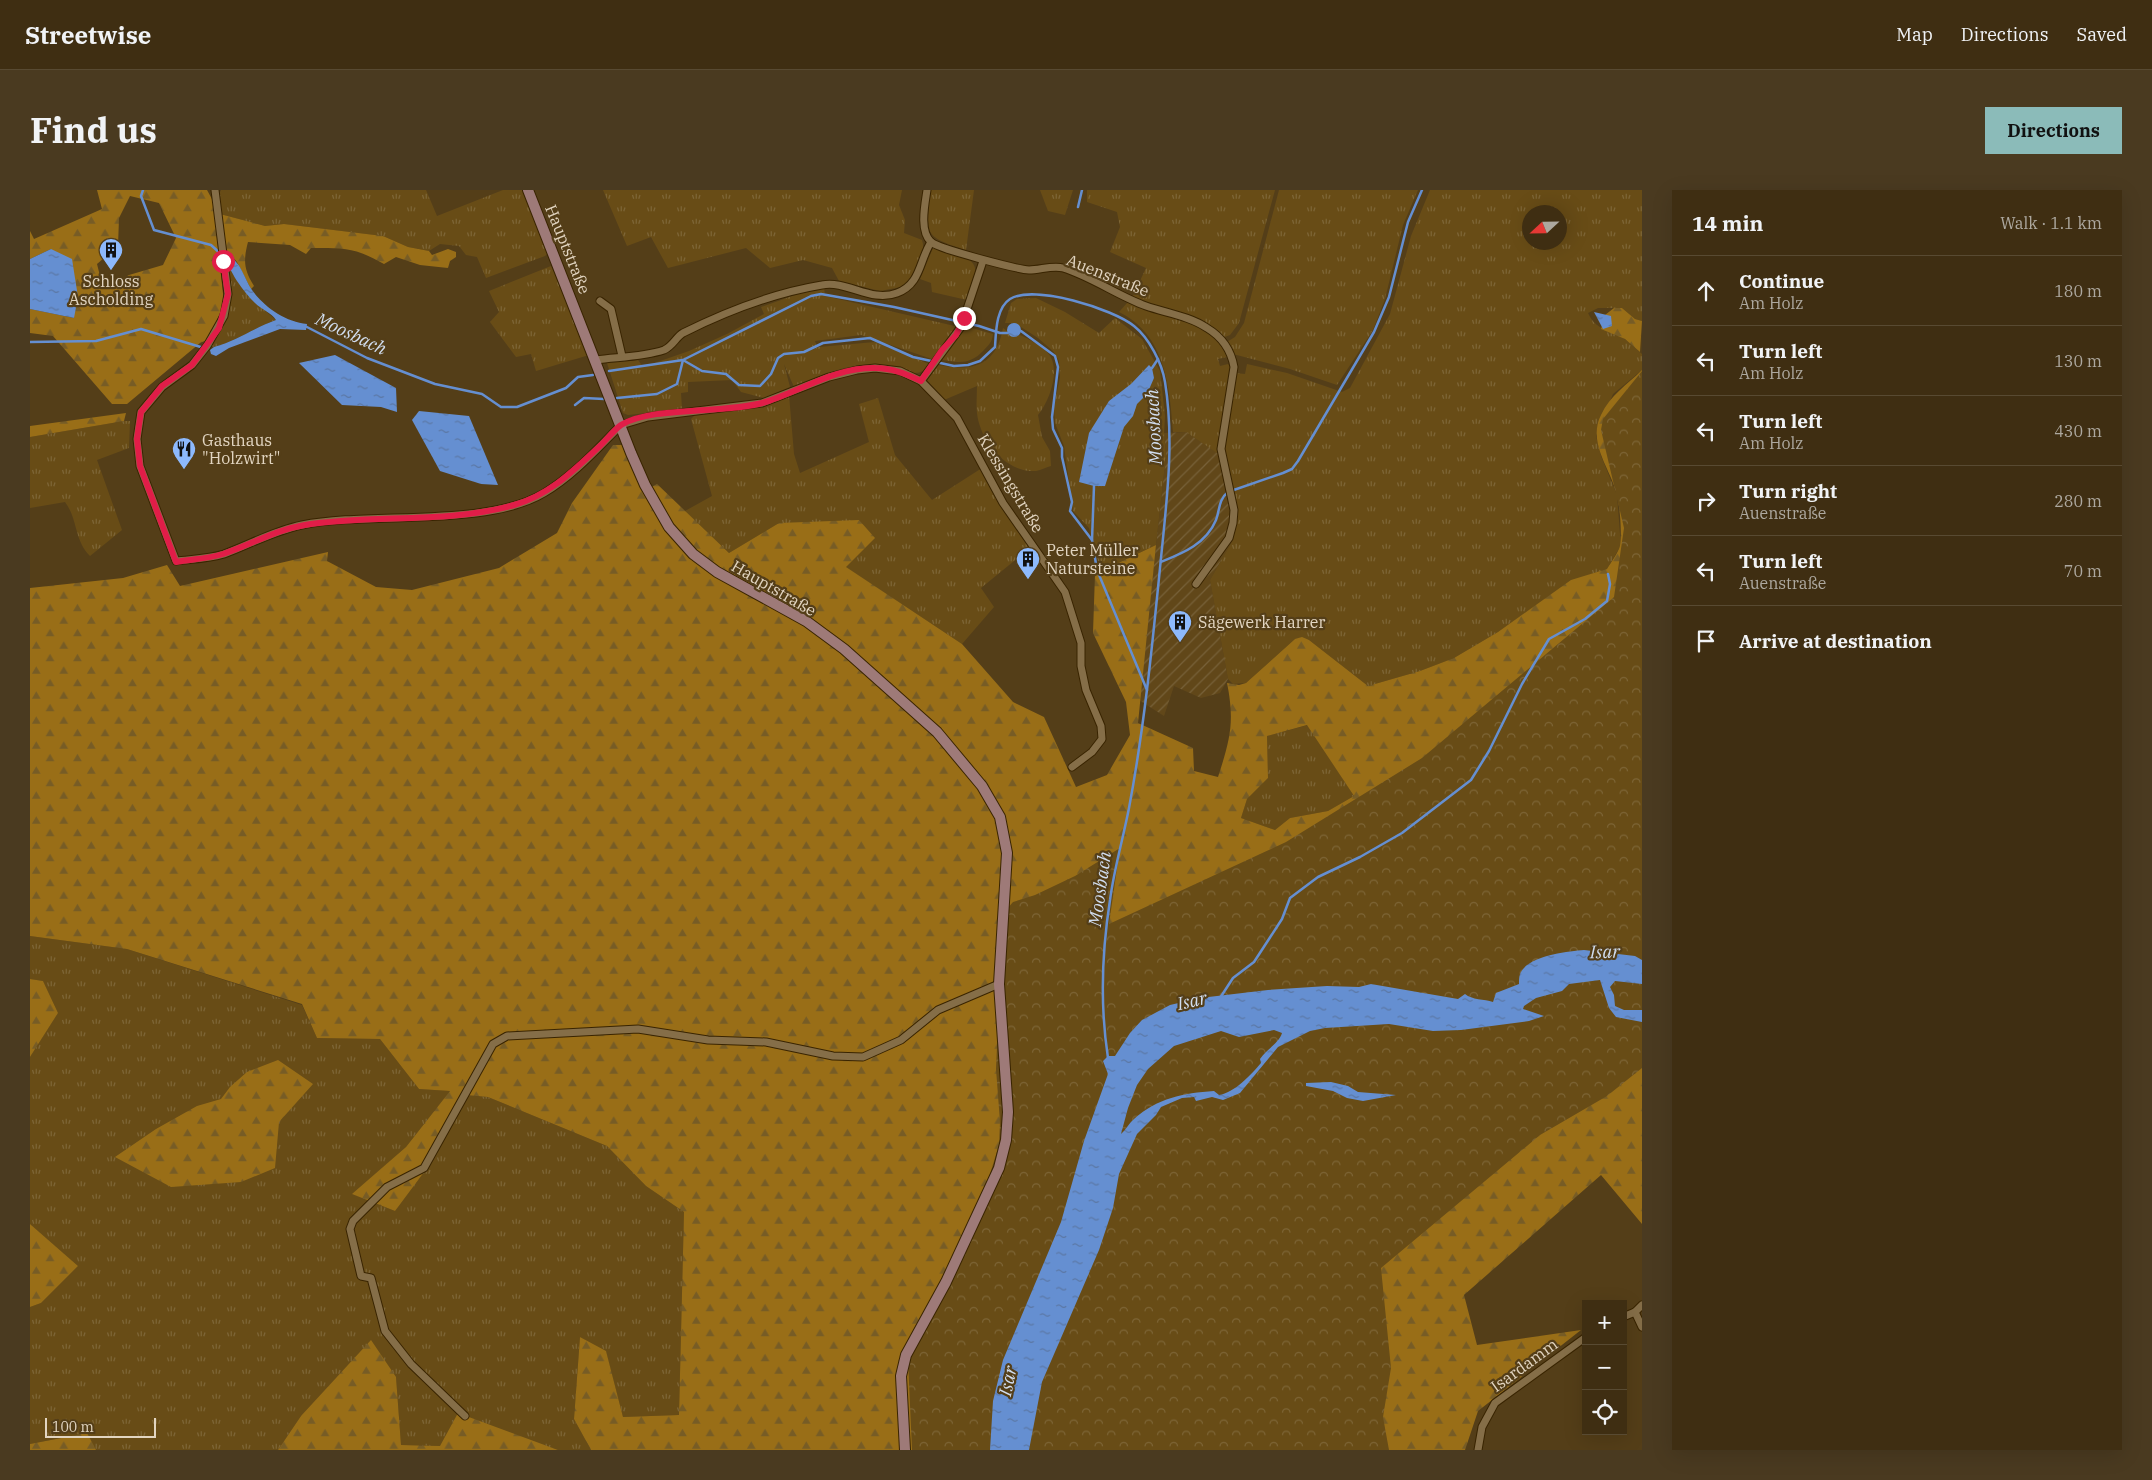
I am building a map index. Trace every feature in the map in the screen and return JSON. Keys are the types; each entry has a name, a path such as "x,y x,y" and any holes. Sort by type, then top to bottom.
{"main road":[{"name":"Hauptstraße","path":"528,190 621,425 655,503 669,527 693,554 717,572 806,621 844,649 938,732 982,786 1000,818 1008,853 999,984 1008,1112 1006,1140 999,1168 946,1282 906,1355 901,1376 905,1450"}],"street":[{"path":"216,190 228,294 219,328 192,365 162,386 141,412 139,425 138,446 140,466 176,562 225,554 271,532 303,525 355,518 476,513 514,505 543,494 562,481 621,425 648,417 762,403 829,377 857,370 874,368 900,371 921,381 961,327 983,261"},
{"path":"596,360 648,354 665,349 674,343 680,334 739,307 796,289 829,283 876,295 896,294 911,285 920,272 931,242 926,235 924,225 927,190"},
{"name":"Auenstraße","path":"931,242 975,256 983,261 1028,270 1061,268 1146,306 1186,318 1206,327 1224,342 1232,357 1234,367 1221,449 1234,510 1229,538 1196,584"},
{"path":"600,301 611,310 622,356"},
{"name":"Klessingstraße","path":"921,381 956,418 1003,503 1066,592 1080,643 1081,666 1086,690 1101,726 1102,740 1092,752 1072,767"},
{"path":"465,1416 411,1364 385,1331 371,1278 361,1276 350,1229 353,1221 387,1187 424,1168 492,1044 507,1036 638,1029 708,1040 766,1042 833,1056 862,1057 901,1040 938,1010 999,984"},
{"path":"1627,1315 1635,1312 1642,1305"},
{"path":"1635,1312 1642,1327"},
{"name":"Isardamm","path":"1478,1450 1482,1427 1495,1403 1582,1339"}],"shaded area":[{"path":"1186,432 1225,458 1239,489 1233,540 1210,580 1228,679 1220,693 1201,698 1174,686 1164,716 1139,700 1166,455 1164,433"}],"green space":[{"path":"97,190 207,190 213,201 224,303 209,339 200,343 127,404 112,404 53,336 30,333 30,309 74,318 51,249 30,259 30,231 34,239 102,209","holes":["130,196 159,203 176,238 163,265 129,275 103,288 97,264 118,246 119,218"]},
{"path":"221,190 426,190 437,216 503,190 525,190 549,252 545,256 486,278 477,257 466,255 459,246 440,244 429,251 408,247 383,236 284,224 265,226 220,214 218,196"},
{"path":"603,190 902,190 899,205 905,220 904,233 922,240 923,252 916,271 906,286 880,291 839,281 832,268 803,260 770,268 746,248 668,268 651,237 627,246"},
{"path":"930,190 974,190 966,250 941,241 930,232 928,216"},
{"path":"1040,190 1073,190 1065,215 1048,211"},
{"path":"1087,190 1275,190 1239,323 1230,335 1222,338 1212,329 1132,298 1146,268 1110,252 1120,227 1117,212 1087,202"},
{"path":"1279,190 1418,190 1403,225 1385,299 1373,330 1337,385 1290,369 1233,354 1227,342 1235,337 1244,323"},
{"path":"1430,190 1642,190 1642,321 1635,319 1622,308 1598,308 1588,313 1594,323 1626,340 1642,354 1642,370 1613,394 1596,436 1601,456 1617,495 1620,547 1607,569 1571,581 1498,632 1454,658 1420,671 1368,686 1309,640 1295,639 1246,683 1233,684 1228,679 1210,580 1233,540 1236,513 1234,493 1232,493 1223,451 1235,373 1245,374 1247,364 1287,373 1342,392 1350,388 1390,314 1411,236"},
{"path":"220,214 265,226 284,224 383,236 408,247 429,251 432,255 448,249 456,252 456,257 450,261 448,268 420,265 396,257 384,264 356,251 311,248 306,254 290,245 248,242 245,265 254,286 251,289 237,262 224,247"},
{"path":"933,248 942,249 965,258 975,266 975,278 967,300 932,292 931,283 920,279"},
{"path":"226,262 255,302 276,320 214,347 211,346 228,311"},
{"path":"551,266 589,355 536,371 531,354 516,357 490,322 499,312 489,291"},
{"path":"824,287 825,296 959,327 932,359 861,335 815,341 817,347 797,356 819,347 875,342 929,364 925,370 919,372 906,372 883,365 865,364 834,371 794,387 784,364 790,387 764,398 741,392 732,380 688,382 688,392 681,393 682,409 628,415 623,413 607,363 638,360 643,367 689,351 727,334 764,314 761,307 812,289"},
{"path":"1036,298 1065,312 1099,333 1115,318 1142,339 1160,371 1165,416 1166,455 1156,545 1101,571 1089,528 1073,511 1064,446 1055,423 1054,407 1060,377 1059,361 1053,351 1038,338 1015,323 1005,323 1011,303 1017,299"},
{"path":"1128,302 1138,308 1190,322 1212,335 1221,345 1227,357 1218,359 1220,366 1228,364 1230,367 1217,453 1186,432 1173,432 1170,397 1162,363 1156,348 1146,334 1134,322 1119,312"},
{"path":"1614,308 1622,308 1635,319 1642,321 1640,352 1625,339 1601,329 1605,315"},
{"path":"965,326 993,334 990,343 978,356 968,361 957,362 939,359"},
{"path":"1003,328 1015,337 1020,335 1041,347 1047,352 1054,366 1053,384 1047,401 1038,415 1042,437 1050,451 1051,466 1036,471 1015,467 1005,461 989,444 979,424 977,386 944,400 927,380 938,365 962,368 981,363 989,358 1000,341"},
{"path":"1642,370 1642,960 990,1450 591,1450 574,1419 580,1337 606,1351 623,1417 679,1415 684,1212 646,1186 607,1146 488,1097 465,1095 433,1160 395,1211 352,1194 406,1147 450,1091 419,1089 380,1039 317,1038 302,1004 127,949 30,936 30,588 123,578 167,565 180,586 328,552 327,561 376,587 412,590 499,568 557,533 572,503 613,445 624,445 644,491 657,484 729,553 779,523 859,520 875,538 846,567 962,644 1013,702 1044,717 1076,787 1107,775 1130,735 1126,702 1093,633 1095,574 1156,545 1138,723 1193,748 1194,771 1218,777 1230,731 1231,709 1227,683 1239,685 1246,683 1295,639 1302,637 1309,640 1368,686 1420,671 1454,658 1498,632 1571,580 1607,569 1620,546 1621,534 1617,495 1598,446 1597,425 1609,402","holes":["1307,725 1354,796 1328,811 1290,818 1275,830 1241,818 1247,799 1268,778 1267,736"]},
{"path":"1642,371 1642,1068 1607,1096 1540,1135 1381,1268 1391,1368 1383,1417 1389,1450 912,1450 908,1360 973,1229 999,1145 1000,1122 996,1069 1001,957 1006,910 1013,902 1035,895 1075,876 1120,848 1109,924 1286,842 1422,758 1614,597 1624,528 1601,430 1603,419"},
{"path":"789,395 794,454 800,473 869,442 859,404 878,398 895,455 932,500 982,468 1031,547 981,588 994,607 962,644 779,523 729,553 685,511 712,496 691,419 695,415"},
{"path":"126,413 124,421 30,437 30,426"},
{"path":"130,421 129,448 97,460 122,530 90,556 81,543 72,515 65,502 30,508 30,437"},
{"path":"1308,725 1354,796 1328,811 1290,818 1275,830 1241,818 1247,799 1268,778 1267,736"},
{"path":"30,936 127,949 302,1005 317,1038 380,1039 419,1089 450,1091 406,1147 353,1194 395,1211 464,1095 488,1097 607,1146 646,1186 684,1212 679,1415 623,1417 606,1352 580,1337 574,1419 591,1450 558,1450 525,1439 440,1446 401,1445 396,1377 301,1416 278,1450 96,1450 86,1433 30,1444 30,1307 41,1303 78,1266 30,1224 30,1057 58,1013 43,981 30,979"},
{"path":"30,979 43,981 58,1013 30,1057"},
{"path":"1642,1043 1642,1224 1601,1175 1464,1295 1477,1345 1581,1330 1478,1411 1465,1450 1029,1450"},
{"path":"278,1060 313,1084 279,1122 275,1168 241,1182 171,1187 115,1157 156,1129 197,1106 221,1099 230,1087 247,1072"},
{"path":"30,1224 78,1266 41,1303 30,1307"},
{"path":"371,1340 396,1377 401,1445 440,1446 458,1413 558,1450 278,1450 301,1416"},
{"path":"87,1433 96,1450 30,1450 30,1444"}],"water":[{"path":"51,249 72,259 78,297 74,318 30,309 30,259"},
{"path":"227,256 236,261 252,290 269,308 291,320 307,324 306,330 280,329 229,348 216,356 211,354 210,350 214,347 276,320 255,303 241,287 230,268"},
{"path":"1594,312 1611,316 1612,326 1603,329"},
{"path":"1014,323 1019,325 1021,330 1019,335 1014,337 1009,335 1007,330 1009,325"},
{"path":"335,355 396,388 397,412 381,407 342,405 299,363"},
{"path":"1149,365 1152,368 1154,378 1147,394 1137,404 1133,416 1124,427 1105,486 1094,486 1079,482 1089,433 1109,401 1131,384"},
{"path":"419,411 469,416 498,485 481,484 440,471 412,420"},
{"name":"Isar","path":"1584,950 1635,956 1642,960 1642,984 1615,981 1610,987 1614,995 1615,1006 1624,1010 1642,1010 1642,1022 1616,1017 1609,1008 1600,980 1569,984 1562,991 1536,998 1524,1006 1523,1009 1544,1016 1529,1021 1461,1030 1433,1031 1389,1024 1325,1028 1310,1031 1278,1047 1240,1093 1223,1100 1212,1097 1196,1101 1194,1097 1182,1098 1161,1107 1156,1115 1137,1134 1119,1174 1113,1208 1099,1250 1042,1382 1029,1450 990,1450 993,1401 1003,1360 1061,1222 1084,1141 1108,1074 1103,1061 1108,1056 1115,1056 1130,1033 1142,1020 1170,1005 1200,998 1268,990 1327,986 1359,987 1371,984 1458,999 1465,994 1493,1002 1496,993 1519,984 1521,972 1532,962 1550,955","holes":["1274,1030 1282,1033 1260,1059 1261,1063 1257,1068 1242,1083 1230,1091 1219,1095 1214,1091 1192,1093 1162,1101 1134,1119 1121,1134 1137,1085 1148,1069 1174,1046 1221,1031 1239,1037"]},
{"path":"1331,1082 1348,1086 1358,1092 1396,1095 1363,1101 1347,1098 1333,1091 1306,1086 1306,1083"}],"waterway":[{"path":"143,190 141,196 154,230 211,245 222,255"},
{"path":"1078,207 1082,190"},
{"path":"1161,562 1193,547 1206,535 1216,520 1222,498 1228,492 1283,473 1292,469 1298,461 1374,332 1389,297 1408,222 1422,190"},
{"path":"617,398 657,394 677,384 683,360 811,296 821,294 894,307 979,326 1000,333 1007,333"},
{"name":"Moosbach","path":"609,371 683,360 702,371 726,374 739,385 760,386 771,374 778,358 784,354 804,352 823,343 870,338 913,357 954,366 968,365 980,361 995,347 999,314 1005,303 1021,295 1054,296 1092,306 1124,319 1145,337 1158,359 1165,382 1169,428 1168,475 1165,522 1143,718 1129,808 1116,865 1107,919 1103,999 1108,1058"},
{"name":"Moosbach","path":"305,326 367,358 435,384 482,394 501,407 517,407 566,388 578,377 593,375"},
{"name":"Moosbach","path":"30,342 96,341 141,329 204,348"},
{"name":"Moosbach","path":"1021,331 1055,356 1058,367 1052,417 1053,429 1062,448 1062,457 1072,502 1070,511 1092,540 1097,570 1147,690"},
{"path":"1152,368 1158,359"},
{"path":"575,405 584,398 604,399"},
{"path":"1092,540 1094,486"},
{"path":"1220,998 1233,978 1254,962 1282,919 1290,898 1318,877 1360,857 1402,833 1471,780 1489,751 1522,684 1549,639 1585,619 1607,601 1610,584 1608,574"}],"place":[{"name":"Schloss Ascholding","path":"111,271"},
{"name":"Gasthaus \"Holzwirt\"","path":"184,470"},
{"name":"Peter Müller Natursteine","path":"1028,580"},
{"name":"Sägewerk Harrer","path":"1180,643"}],"route":[{"path":"223,261 228,294 224,316 219,328 192,365 162,386 141,412 137,439 140,466 176,562 225,554 271,532 303,525 355,518 476,513 514,505 543,494 562,481 621,425 648,417 743,407 762,403 829,377 857,370 874,368 900,371 921,381 942,350 956,335 964,318"}]}
